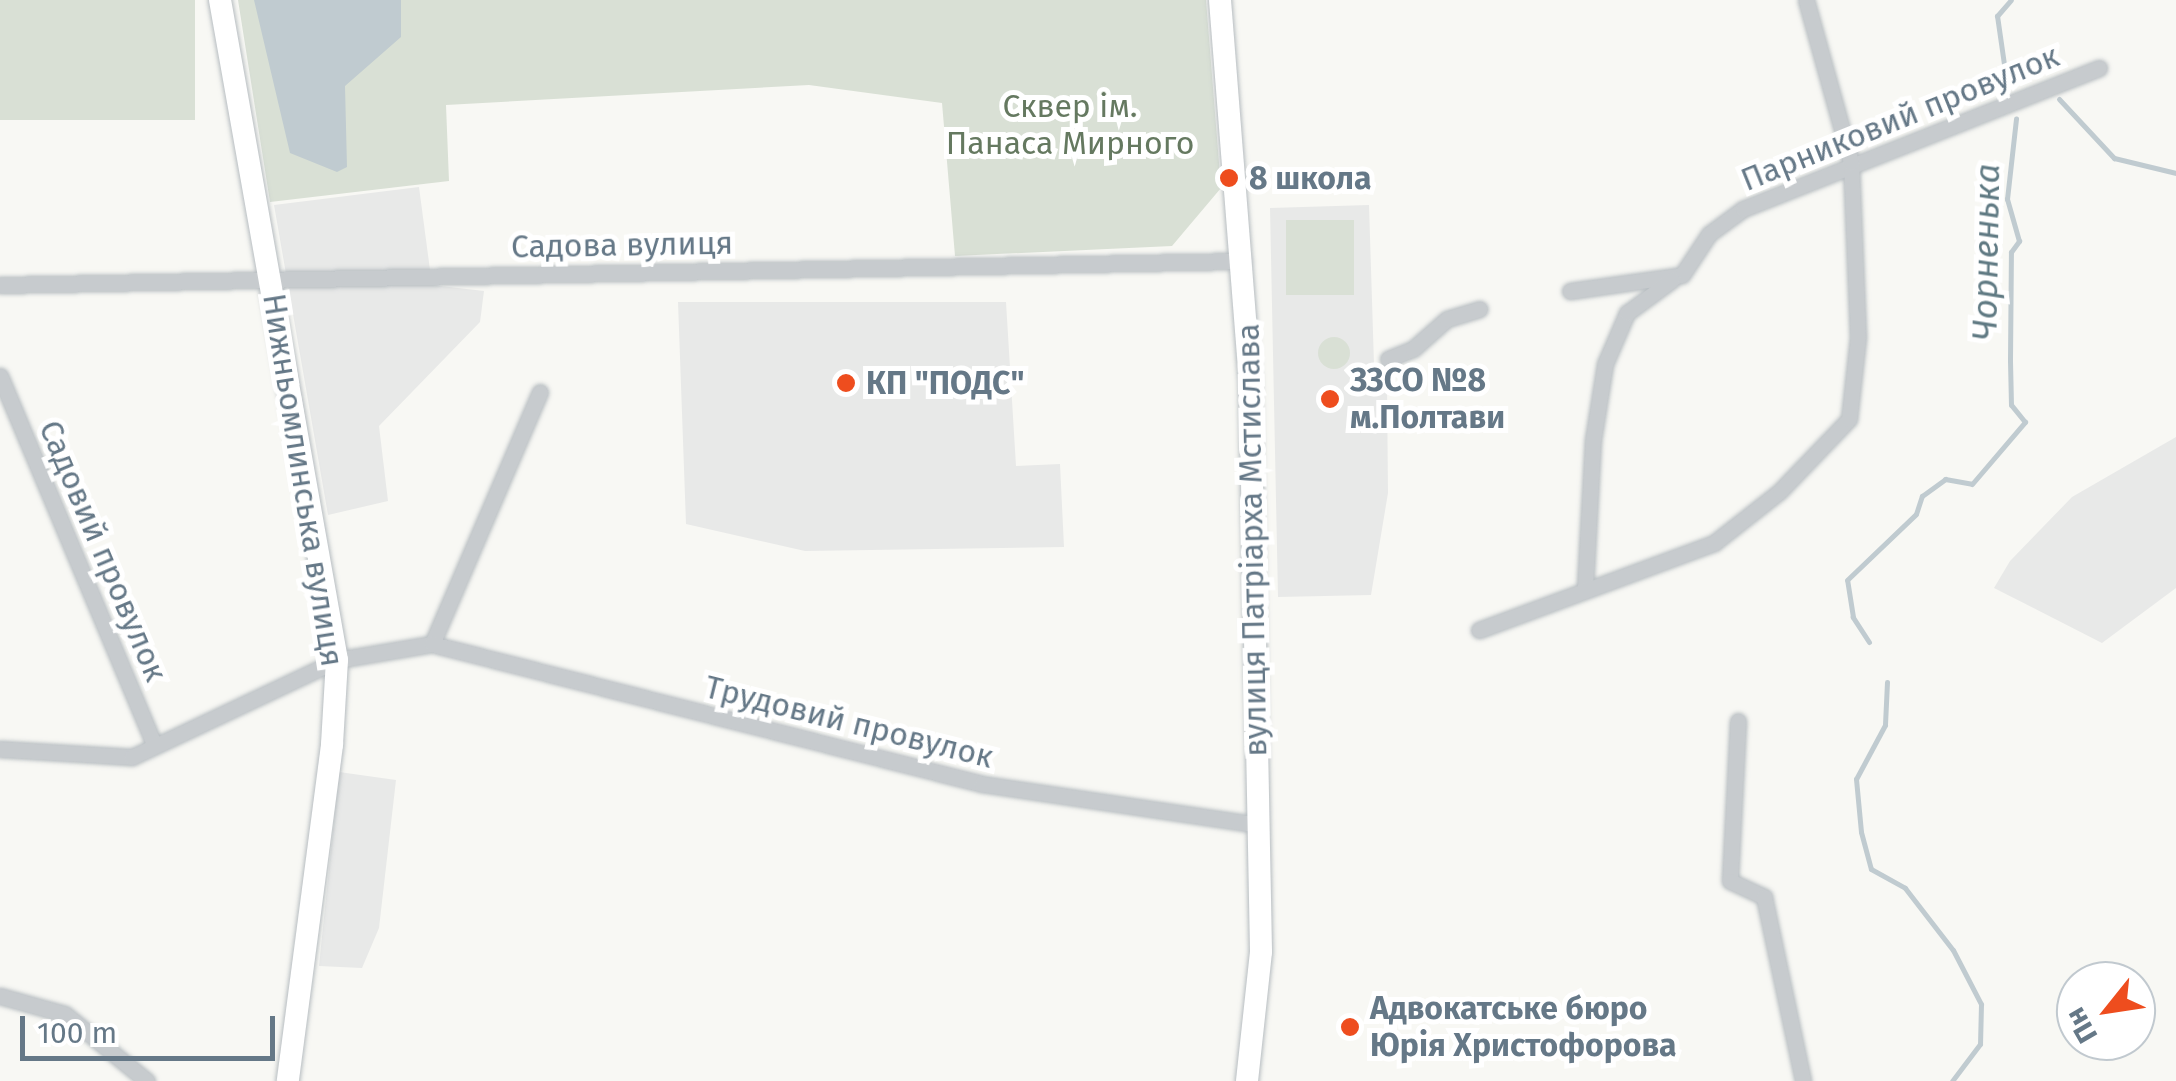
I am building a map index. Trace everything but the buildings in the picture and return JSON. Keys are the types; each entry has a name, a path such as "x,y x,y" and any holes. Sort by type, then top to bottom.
{"main road":[{"name":"Нижньомлинська вулиця","path":"220,0 337,660 332,745 288,1081"},
{"name":"вулиця Патріарха Мстислава","path":"1220,0 1244,261 1260,952 1247,1081"}],"street":[{"path":"1479,630 1585,587 1714,544 1780,491 1849,419 1858,337 1851,162 1806,0"},
{"name":"Парниковий провулок","path":"1682,275 1709,234 1742,208 1851,162 2099,68"},
{"name":"Садова вулиця","path":"0,285 269,276 1244,261"},
{"path":"1585,587 1592,440 1606,364 1627,313 1682,275"},
{"path":"1570,291 1682,275"},
{"path":"1388,359 1413,348 1448,319 1479,309"},
{"name":"Садовий провулок","path":"0,376 154,746"},
{"path":"0,749 132,757 337,660 432,644 540,392"},
{"name":"Трудовий провулок","path":"432,644 982,784 1258,825"},
{"path":"1738,721 1730,880 1764,897 1803,1081"},
{"path":"0,996 65,1014 147,1081"}],"shaded area":[{"path":"254,0 401,0 401,37 345,86 347,167 337,172 290,153"},
{"path":"419,187 432,285 484,291 480,322 379,426 388,501 328,515 274,205"},
{"name":"ЗЗСО №8 м.Полтави","path":"1369,205 1374,364 1387,385 1388,493 1371,595 1278,597 1270,208"},
{"name":"КП \"ПОДС\"","path":"678,302 1006,302 1016,466 1060,464 1064,547 805,551 686,524"},
{"path":"2176,437 2176,588 2102,643 1994,588 2010,561 2072,497"},
{"path":"339,772 396,780 379,928 362,968 319,966"}],"green space":[{"path":"0,0 195,0 195,120 0,120"},
{"name":"Сквер ім. Панаса Мирного","path":"238,0 1206,0 1221,188 1172,246 955,256 942,103 809,85 446,105 449,181 270,202"},
{"path":"1286,220 1354,220 1354,295 1286,295"},
{"path":"1334,337 1346,341 1350,353 1346,365 1334,369 1322,365 1318,353 1322,341"}],"waterway":[{"name":"Чорненька","path":"2007,85 1997,16 2011,0"},
{"path":"2059,99 2114,158 2176,173"},
{"name":"Чорненька","path":"1869,642 1853,617 1847,580 1916,514 1922,496 1945,479 1972,484 2025,422 2011,405 2011,252 2019,241 2007,199 2016,119"},
{"name":"Чорненька","path":"1887,682 1885,725 1856,779 1861,832 1871,869 1905,888 1953,950 1981,1004 1980,1044 1952,1081"}],"place":[{"name":"8 школа","path":"1229,178"},
{"name":"КП \"ПОДС\"","path":"846,383"},
{"name":"ЗЗСО №8 м.Полтави","path":"1330,399"},
{"name":"Адвокатське бюро Юрія Христофорова","path":"1350,1027"}]}
